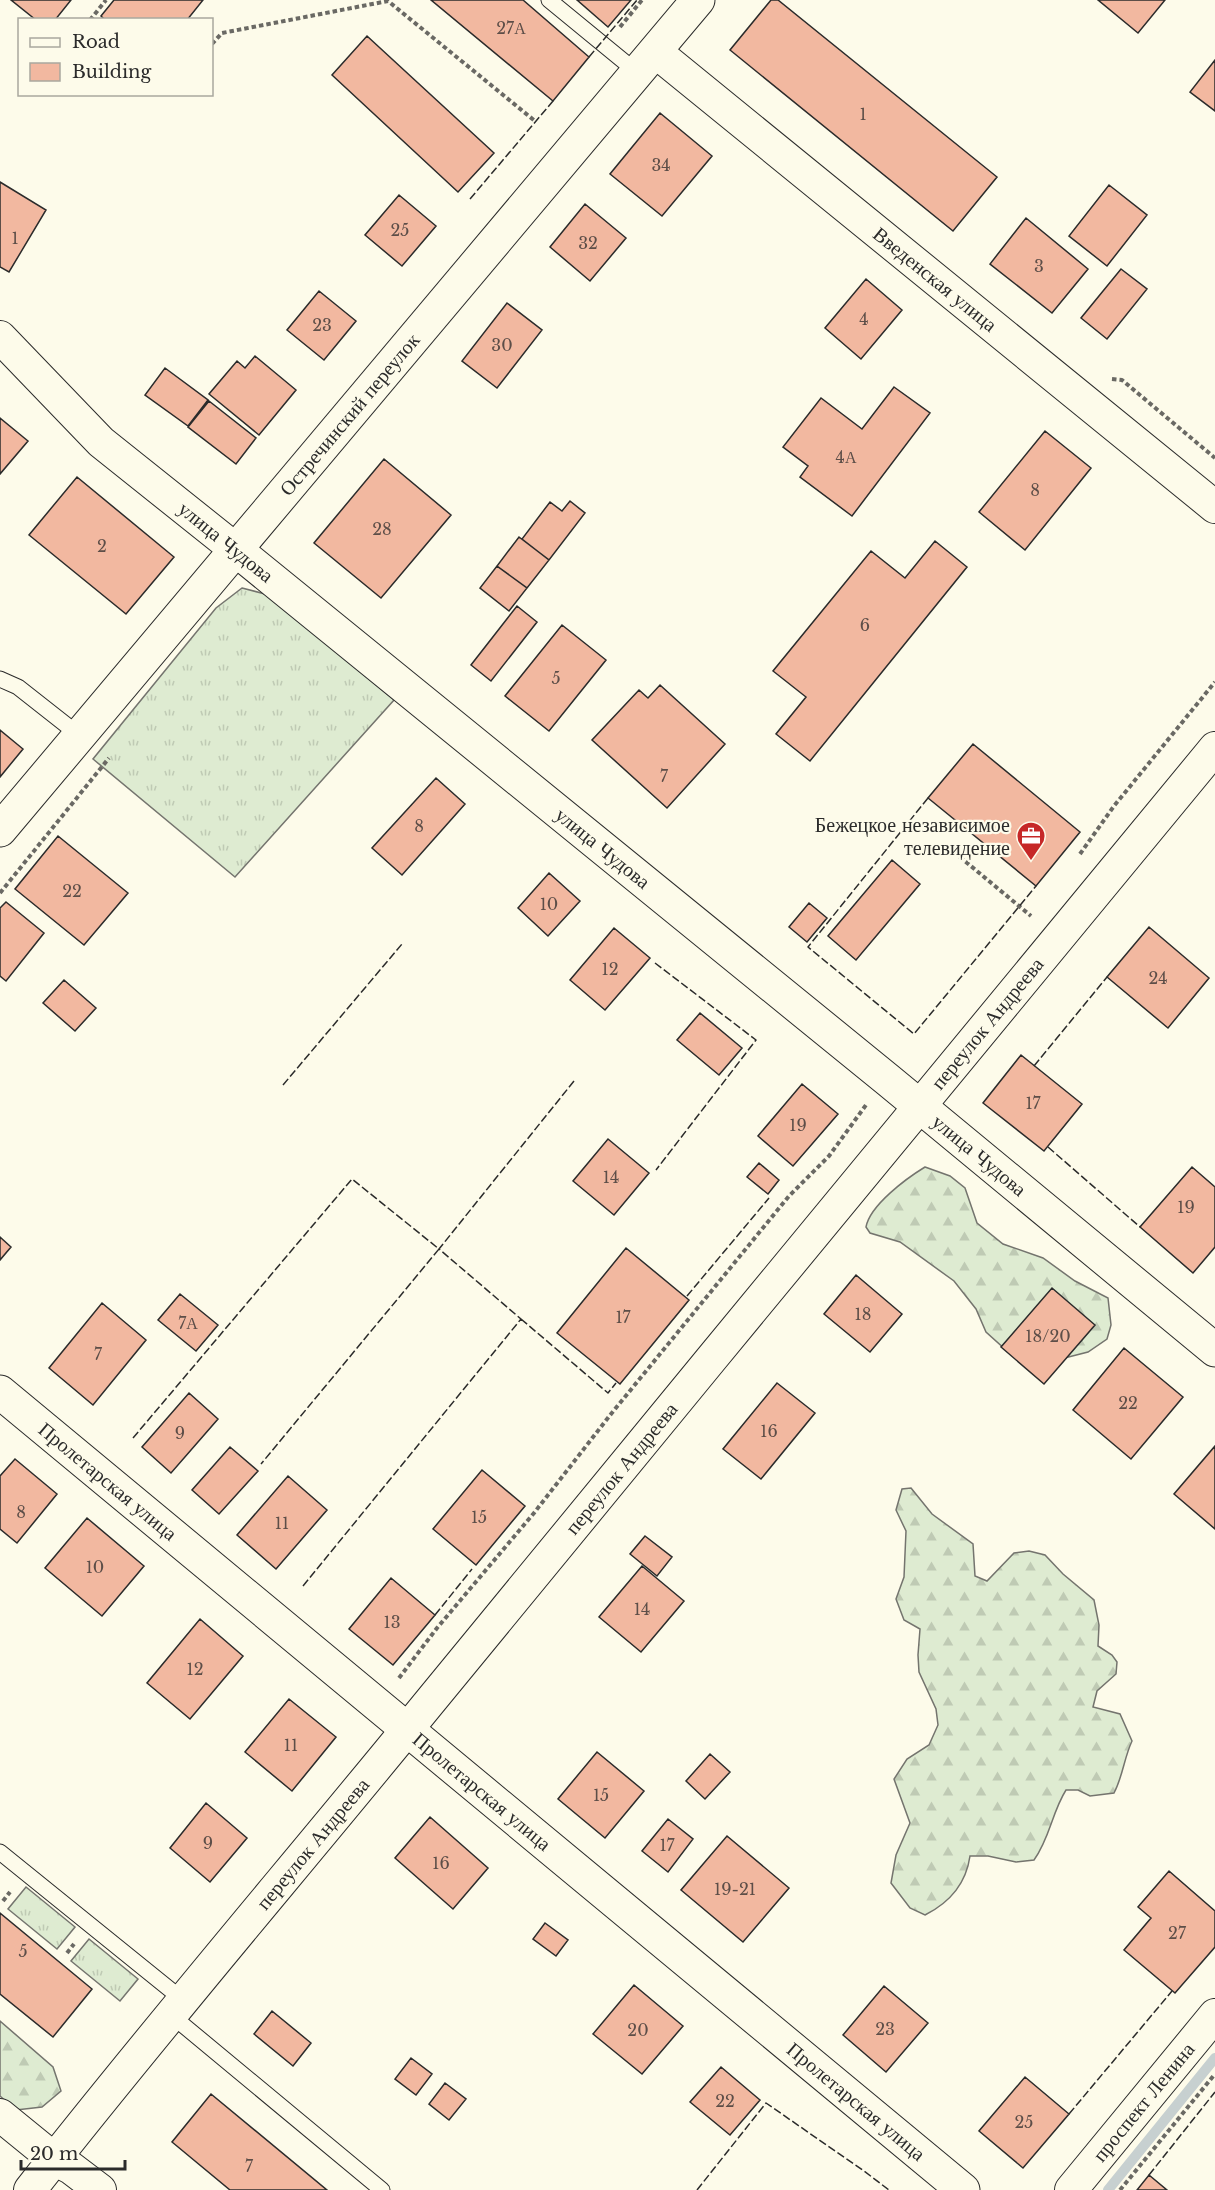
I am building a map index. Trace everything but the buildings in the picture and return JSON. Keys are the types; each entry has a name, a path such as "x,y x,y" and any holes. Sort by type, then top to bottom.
{"street":[{"name":"Остречинский переулок","path":"0,830 698,0"},
{"name":"Введенская улица","path":"647,62 1215,507"},
{"name":"улица Чудова","path":"0,337 101,442 888,1080 1215,1350"},
{"name":"переулок Андреева","path":"30,2190 918,1106 1215,748"},
{"name":"Пролетарская улица","path":"0,1392 963,2190"},
{"name":"проспект Ленина","path":"1071,2190 1215,2015"},
{"path":"0,2115 54,2159 71,2168 100,2190"}],"lane":[{"path":"549,0 604,46 647,62"},
{"path":"0,679 18,687 80,735"},
{"path":"0,1852 382,2190"}],"path":[{"path":"92,18 106,0"},
{"path":"604,46 642,0"},
{"path":"213,43 222,33 388,1 535,121"},
{"path":"1078,857 1114,806 1215,682"},
{"path":"954,852 1031,916 1038,908"},
{"path":"378,1705 437,1628 534,1513 611,1414 789,1196 829,1156 888,1080"},
{"path":"1120,2190 1215,2074"}],"green space":[{"path":"242,588 269,595 394,700 235,877 93,759 216,608"},
{"path":"925,1167 950,1176 965,1188 977,1223 1003,1244 1043,1258 1075,1281 1108,1298 1111,1325 1107,1339 1088,1352 1049,1362 1006,1350 986,1332 976,1309 954,1281 900,1242 870,1233 866,1227 874,1210 899,1185"},
{"path":"911,1488 932,1514 973,1544 975,1576 987,1581 1014,1553 1029,1551 1045,1555 1063,1574 1094,1600 1099,1625 1098,1646 1112,1655 1117,1662 1116,1674 1097,1691 1093,1707 1120,1714 1132,1741 1114,1793 1090,1796 1078,1790 1066,1790 1044,1843 1034,1860 1016,1862 988,1856 970,1856 965,1875 955,1891 942,1905 925,1915 910,1908 891,1883 896,1855 910,1823 894,1779 907,1759 929,1745 938,1725 936,1709 919,1672 920,1629 904,1620 896,1599 904,1577 906,1531 896,1510 902,1489"},
{"path":"26,1887 75,1927 57,1949 8,1909"},
{"path":"89,1939 138,1979 120,2001 71,1961"},
{"path":"0,2021 53,2067 61,2091 42,2107 16,2110 0,2096"}],"waterway":[{"path":"1108,2190 1215,2058"}],"fence":[{"path":"589,57 637,0"},
{"path":"470,199 553,101"},
{"path":"928,798 808,947 914,1034 1036,886"},
{"path":"283,1085 402,944"},
{"path":"655,963 756,1040 656,1170"},
{"path":"1034,1066 1107,977"},
{"path":"303,1586 521,1319 439,1249 574,1081"},
{"path":"1048,1147 1140,1227"},
{"path":"133,1438 352,1179 439,1249 261,1464"},
{"path":"687,1296 769,1198"},
{"path":"521,1319 608,1393 616,1383"},
{"path":"435,1615 472,1569"},
{"path":"1069,2114 1172,1991"},
{"path":"1149,2175 1215,2092"},
{"path":"697,2190 766,2103 889,2190"}],"place":[{"name":"Бежецкое независимое телевидение","path":"1031,862"}]}
